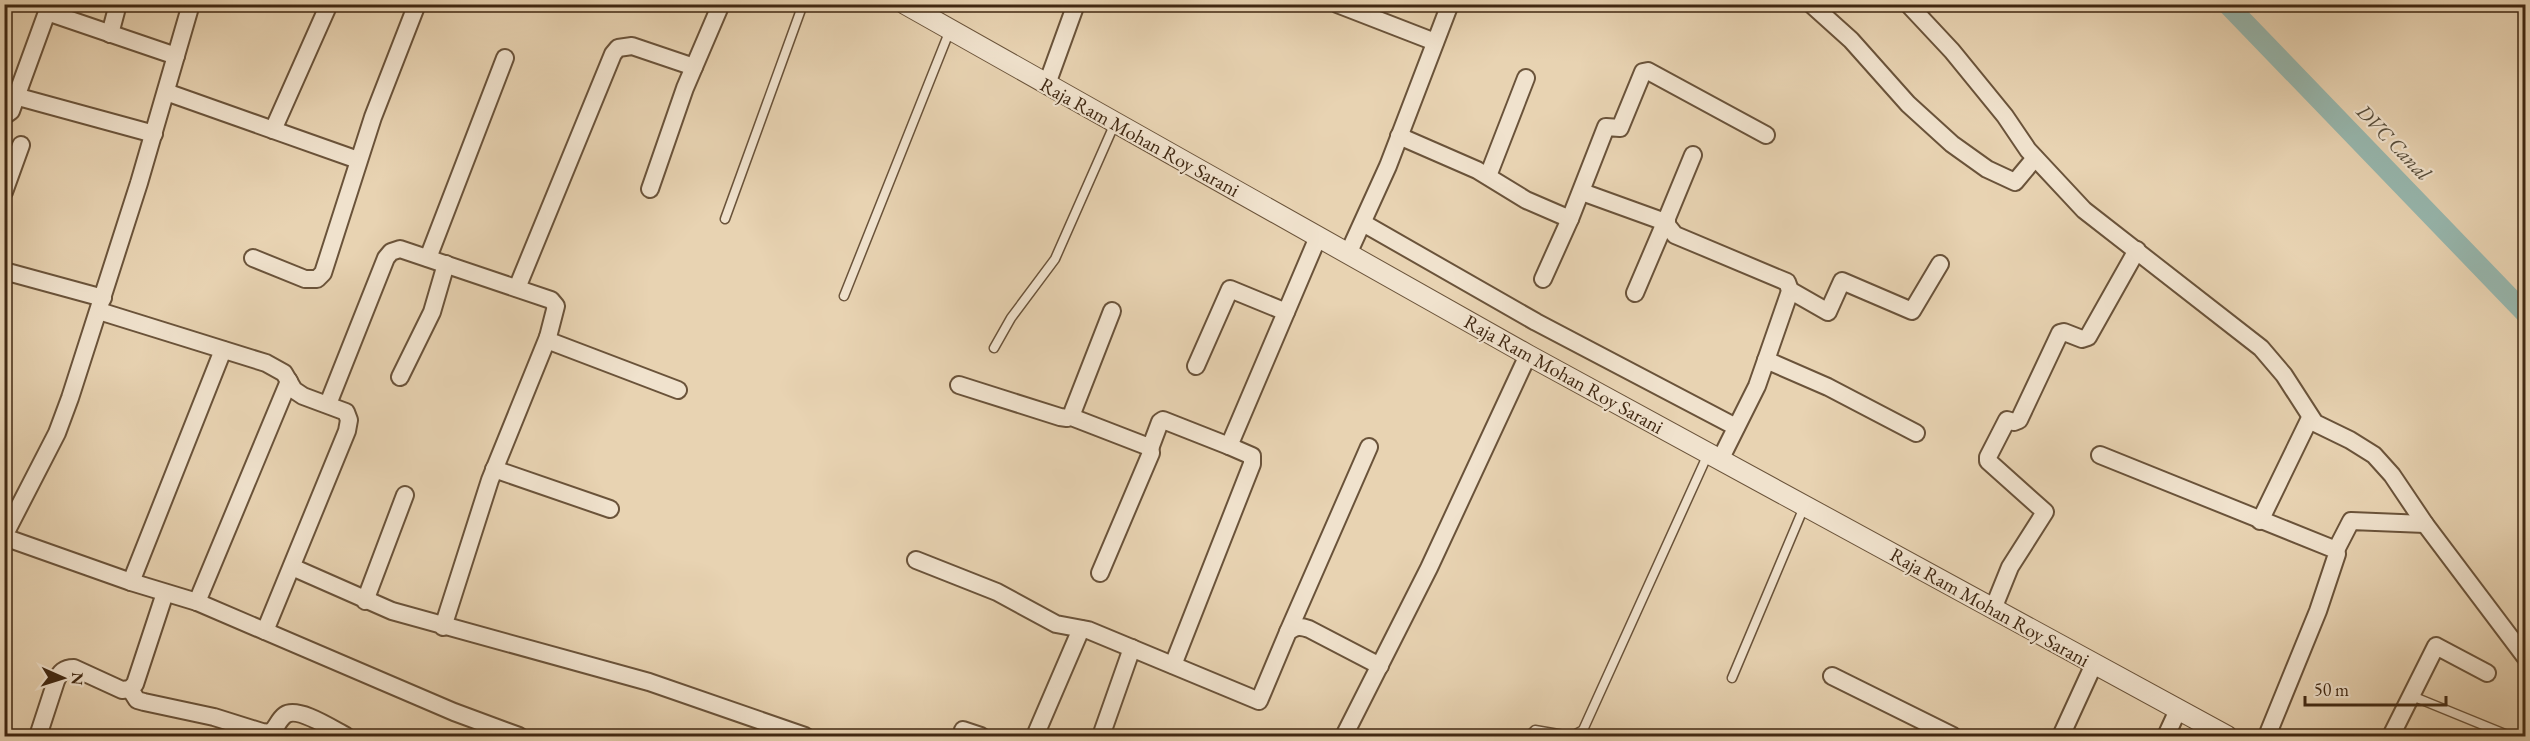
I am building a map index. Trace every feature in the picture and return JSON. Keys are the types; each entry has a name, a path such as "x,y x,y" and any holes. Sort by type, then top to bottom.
{"street":[{"path":"110,34 118,4"},
{"path":"191,4 154,134 101,304 57,433 4,536 130,582 197,602 454,712 519,736"},
{"path":"273,130 329,4"},
{"path":"253,258 305,279 317,279 323,273 358,160 417,4"},
{"path":"650,189 694,67 721,4"},
{"name":"Raja Ram Mohan Roy Sarani","path":"905,4 1528,355 2227,736"},
{"path":"1047,84 1076,4"},
{"path":"1337,4 1435,42"},
{"path":"1348,254 1399,136 1450,4"},
{"path":"1810,4 1851,40 1908,104 1952,144 1987,169 2015,182 2035,158"},
{"path":"1908,4 1952,51 2035,158 2084,210 2261,348 2284,375 2315,423 2374,455 2392,475 2425,524 2526,658"},
{"path":"4,116 11,111 11,95 48,8 110,34 176,56"},
{"path":"517,288 613,54 618,48 632,46 694,67"},
{"path":"428,258 505,58"},
{"path":"1543,279 1582,192 1606,127 1620,128 1643,72 1648,71 1766,135"},
{"path":"1488,176 1526,78"},
{"path":"166,92 358,160"},
{"path":"11,95 154,134"},
{"path":"1399,136 1488,176 1526,200 1570,219"},
{"path":"4,192 21,145"},
{"path":"1635,293 1693,155"},
{"path":"1582,192 1666,220"},
{"path":"1666,220 1675,235 1787,282 1791,293 1766,360 1736,427 1714,456"},
{"path":"1362,223 1536,322 1736,427"},
{"path":"1228,446 1318,237"},
{"path":"328,404 386,258 391,252 400,249 428,258 551,300 556,306 548,337 494,469 443,627"},
{"path":"1993,609 2010,567 2045,512 1988,461 1988,457 2007,420 2014,422 2019,420 2060,333 2064,332 2082,339 2088,337 2137,250"},
{"path":"400,377 429,318 446,264"},
{"path":"1791,293 1828,312 1841,281 1844,281 1912,311 1940,264"},
{"path":"4,271 277,368 294,390 303,396 346,412 349,420 347,431 265,631"},
{"path":"1196,366 1230,289 1286,312"},
{"path":"959,385 1067,418 1073,415 1112,311"},
{"path":"548,337 552,342 678,390"},
{"path":"130,582 222,350"},
{"path":"1344,736 1429,568 1528,355"},
{"path":"1766,360 1828,387 1916,433"},
{"path":"197,602 289,381"},
{"path":"1073,415 1150,446"},
{"path":"2260,521 2310,418"},
{"path":"1100,573 1150,453 1150,446 1160,422 1163,420 1252,456 1252,464 1173,664"},
{"path":"916,560 997,592 1056,624 1081,629 1132,648 1258,701 1369,447"},
{"path":"2100,455 2336,550"},
{"path":"494,469 610,509"},
{"path":"365,601 405,495"},
{"path":"2267,736 2318,611 2337,554 2336,550 2351,521 2425,524"},
{"path":"292,567 365,601 443,627 649,682 804,736"},
{"path":"38,736 56,681 66,668 74,668 122,690 130,689 135,684 165,592"},
{"path":"1288,632 1300,626 1380,666"},
{"path":"1035,736 1081,629"},
{"path":"2391,736 2436,646 2487,673"},
{"path":"1101,736 1132,648"},
{"path":"2061,736 2094,664"},
{"path":"1832,676 1953,736"},
{"path":"130,689 137,700 214,717 262,732 270,733 276,729 285,715 292,712 307,716 346,736"},
{"path":"2166,736 2178,710"},
{"path":"963,730 981,736"}],"lane":[{"path":"725,219 803,4"},
{"path":"844,296 950,30"},
{"path":"994,348 1011,318 1055,259 1115,123"},
{"path":"1529,736 1535,730 1571,736 1583,730 1714,456"},
{"path":"1732,678 1804,506"},
{"path":"2412,696 2510,736"}],"waterway":[{"name":"DVC Canal","path":"2227,4 2526,314"}]}
